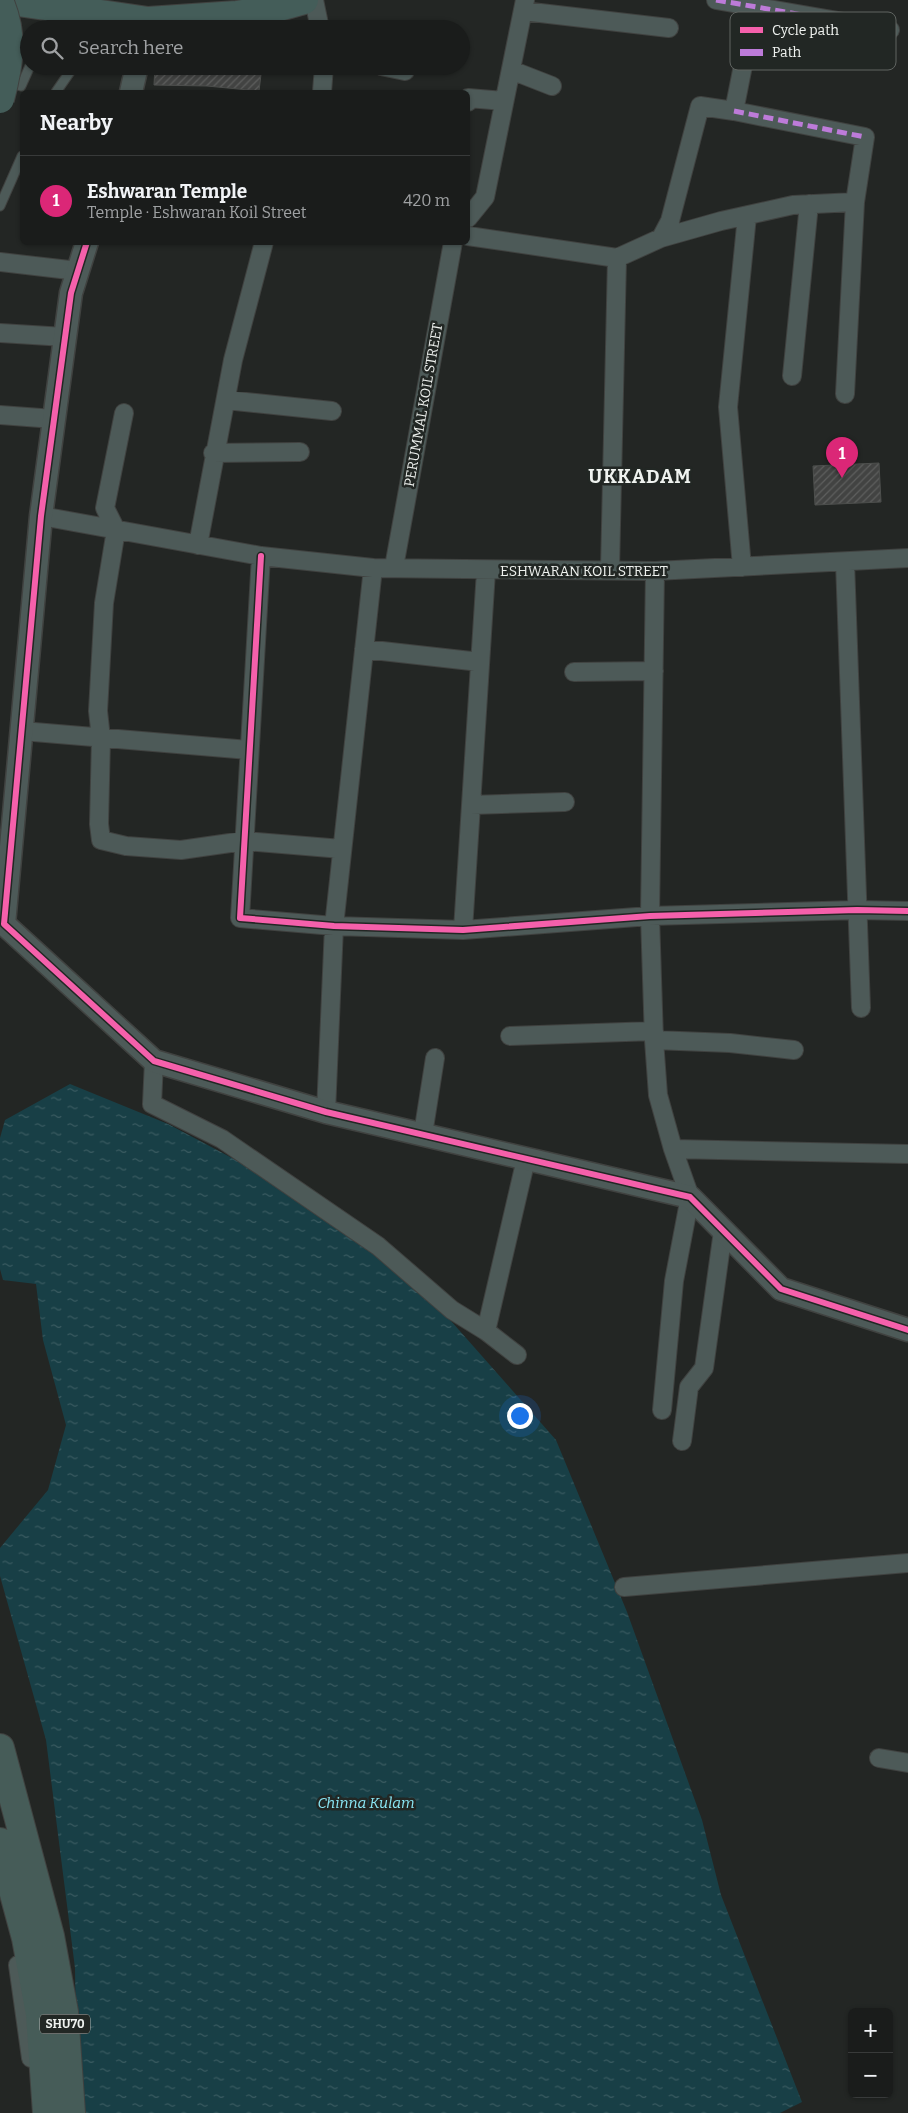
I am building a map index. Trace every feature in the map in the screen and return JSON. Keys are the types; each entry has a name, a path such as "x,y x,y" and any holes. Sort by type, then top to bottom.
{"highway":[{"path":"188,20 272,9 304,0"},
{"path":"0,99 9,65 5,1 51,12 111,12 133,20"}],"main road":[{"name":"SHU70","path":"0,1748 5,1853 38,1937 64,2012 70,2113"},
{"name":"SHU70","path":"38,1937 40,2014 48,2113"}],"street":[{"path":"314,0 318,20"},
{"path":"716,0 755,3 800,12"},
{"path":"470,216 485,197 524,6 669,28"},
{"path":"510,70 552,86"},
{"path":"734,110 742,70"},
{"path":"131,90 135,75"},
{"path":"322,90 323,75"},
{"path":"470,98 504,101"},
{"path":"661,238 670,221 700,106 734,110 865,137 855,202 845,394"},
{"path":"470,236 618,258 661,238 793,205 855,202"},
{"path":"792,376 809,204"},
{"path":"742,567 728,407 747,216"},
{"path":"87,245 71,293 41,516 2,926 154,1061 326,1112 690,1197"},
{"path":"198,545 233,360 263,245"},
{"name":"PERUMMAL KOIL STREET","path":"394,568 452,245"},
{"path":"610,570 618,258"},
{"path":"0,262 78,272"},
{"path":"0,333 66,337"},
{"path":"226,400 332,411"},
{"path":"124,413 105,508 116,530 104,603 98,711 101,738 99,824 101,840 126,846 181,850 244,841 342,849"},
{"path":"0,415 54,418"},
{"path":"214,454 300,452"},
{"name":"ESHWARAN KOIL STREET","path":"41,516 261,556 373,568 655,572 908,558"},
{"path":"261,556 240,918 334,926 463,930 650,916 857,910 908,911"},
{"path":"845,562 861,1008"},
{"path":"326,1112 334,926 373,568"},
{"path":"463,930 486,570"},
{"path":"655,572 650,916 658,1094 673,1149 690,1197 781,1289 908,1330"},
{"path":"364,649 480,662"},
{"path":"574,672 654,671"},
{"path":"22,731 249,750"},
{"path":"471,805 565,802"},
{"path":"510,1036 654,1035 794,1050"},
{"path":"423,1134 435,1058"},
{"path":"154,1061 152,1104 222,1139 378,1246 452,1310 486,1331 517,1355"},
{"path":"673,1149 908,1154"},
{"path":"486,1331 526,1159"},
{"path":"662,1410 674,1281 690,1197"},
{"path":"682,1441 689,1387 704,1368 723,1231"},
{"path":"624,1587 908,1563"},
{"path":"879,1758 908,1763"},
{"path":"5,1853 31,2060 35,2113"}],"lane":[{"path":"0,81 21,86 26,75"},
{"path":"57,90 68,75"},
{"path":"0,206 20,161"}],"water":[{"name":"Chinna Kulam","path":"70,1084 168,1124 302,1195 436,1304 556,1440 627,1612 702,1820 721,1895 802,2102 780,2113 77,2113 75,1968 46,1740 0,1576 0,1548 48,1490 66,1425 43,1340 36,1284 3,1280 0,1269 0,1138 5,1120"}],"building":[{"path":"155,75 261,75 259,90 207,86 154,85"},
{"path":"879,463 881,502 815,505 813,466"}],"marked path":[{"path":"716,0 786,12"},
{"path":"734,111 865,137"}],"cycle path":[{"path":"86,245 71,293 41,516 4,924 154,1061 326,1112 690,1197 781,1289 908,1330"},
{"path":"261,556 240,918 334,926 463,930 650,916 857,910 908,911"}],"place":[{"name":"Eshwaran Temple","path":"842,478"}],"district":[{"name":"UKKADAM","path":"640,476"}]}
